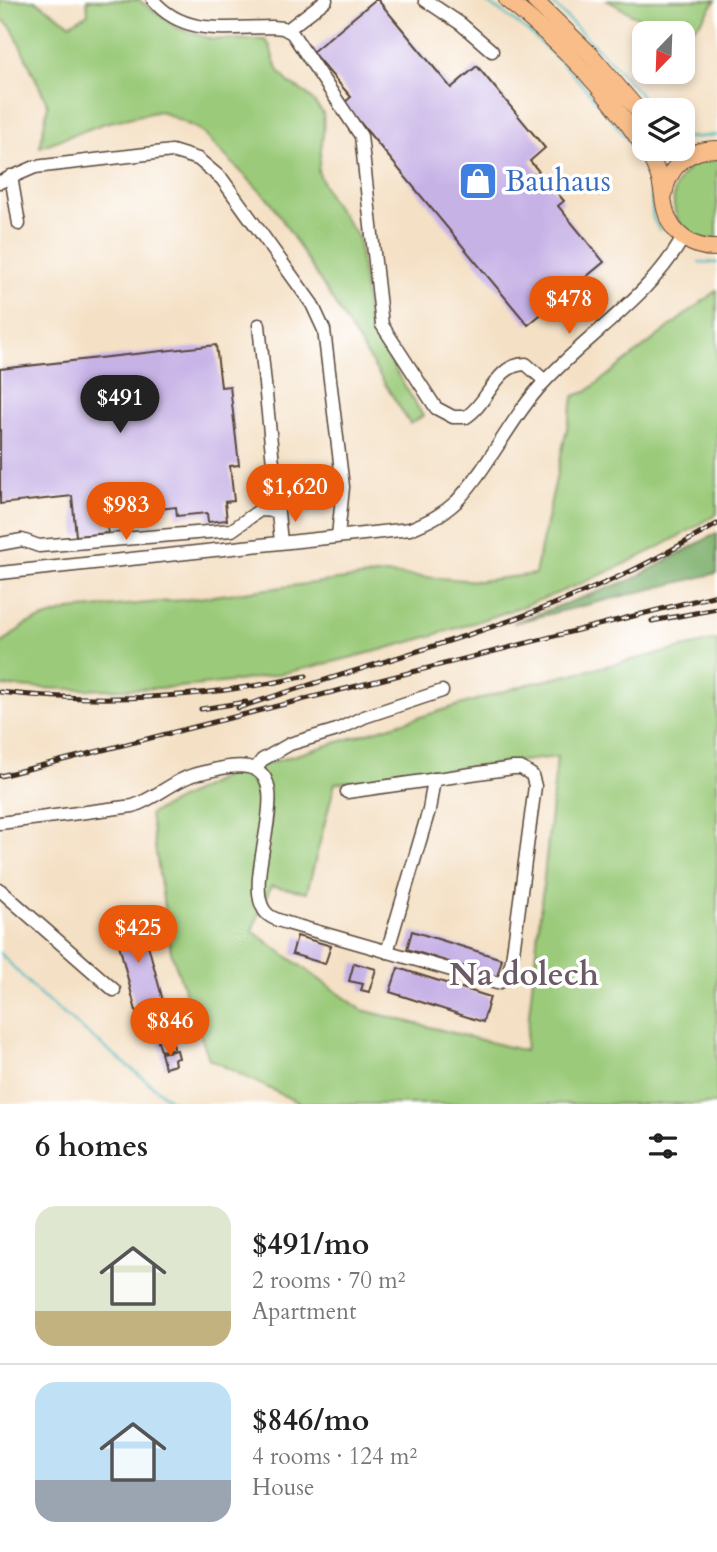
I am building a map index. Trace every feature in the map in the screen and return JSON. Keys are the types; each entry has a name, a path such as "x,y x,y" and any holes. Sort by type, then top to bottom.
{"main road":[{"path":"507,0 550,36 632,130"},
{"path":"534,0 591,55 632,103"},
{"path":"695,150 717,149"},
{"path":"664,196 668,179 677,164 699,151"},
{"path":"652,161 664,196 668,219 683,238 697,246 717,248"}],"street":[{"path":"153,0 166,13 197,28 272,27 292,33 361,136 382,325 430,401 442,412 453,417 466,417 482,404 501,374 510,367 526,364 545,381"},
{"path":"287,30 326,0"},
{"path":"425,0 461,24 492,51"},
{"path":"19,224 6,179 35,167 172,151 198,159 222,179 312,304 324,330 343,487 338,536"},
{"path":"0,573 410,529 437,517 456,501 526,402 650,282 667,264 683,238"},
{"path":"259,325 281,542"},
{"path":"0,544 22,540 39,546 232,530 260,510 277,511"},
{"path":"254,769 270,754 290,744 337,730 364,717 442,691"},
{"path":"0,823 133,806 195,774 248,767 265,778 271,794 257,891 268,915 287,923 497,983 507,979 510,974 535,779 527,771 513,768 347,792"},
{"path":"387,952 429,810 434,779"},
{"path":"0,890 114,990"}],"green space":[{"path":"0,0 35,0 70,24 88,14 87,0 139,0 177,28 211,39 265,40 280,73 289,83 307,94 323,113 324,127 318,171 329,197 358,237 369,327 423,416 410,424 271,202 200,130 160,111 105,123 40,147 48,105 12,28 0,17"},
{"path":"607,0 716,0 695,27 695,21 646,21"},
{"path":"708,159 717,159 717,240 700,238 686,230 678,219 674,206 675,191 681,178 692,166"},
{"path":"717,290 717,514 678,537 597,577 513,610 427,637 297,670 214,684 153,688 61,689 0,686 0,645 26,624 70,610 182,600 384,574 479,581 535,574 574,396 586,392"},
{"path":"717,533 717,573 513,623 633,579"},
{"path":"717,640 717,1104 301,1104 209,1059 171,952 150,814 224,777 525,685","holes":["557,757 525,1051 362,1010 252,931 271,886 307,892 335,783"]}],"building":[{"name":"Bauhaus","path":"378,0 451,88 477,66 545,148 530,161 564,201 558,206 604,262 528,325 344,103 351,97 312,52"},
{"path":"216,345 221,387 230,386 239,465 230,466 234,501 225,502 227,520 208,522 207,513 177,516 176,507 106,515 108,533 76,536 72,496 0,504 0,369"},
{"path":"139,911 167,1016 139,1023 118,940 110,942 104,919"},
{"path":"412,931 502,959 497,977 407,949"},
{"path":"297,936 331,946 325,964 292,954"},
{"path":"354,963 376,969 369,992 361,990 363,984 349,981"},
{"path":"398,968 490,997 483,1022 390,992"},
{"path":"170,1030 174,1048 161,1051 156,1034"},
{"path":"177,1050 179,1058 174,1059 175,1065 165,1068 161,1053"}],"waterway":[{"path":"483,0 526,30 547,49 577,79 632,146"},
{"path":"549,0 643,98"},
{"path":"695,138 717,135"},
{"path":"649,172 653,218 659,230"},
{"path":"699,262 717,263"},
{"path":"0,953 40,995 175,1104"}],"railway":[{"path":"238,708 533,612 629,572 717,524"},
{"path":"0,776 717,595"},
{"path":"652,621 717,609"},
{"path":"0,692 77,698 154,697 230,689 306,676"},
{"path":"201,709 246,702"}],"place":[{"name":"Bauhaus","path":"478,181"}],"district":[{"name":"Na dolech","path":"524,975"}]}
